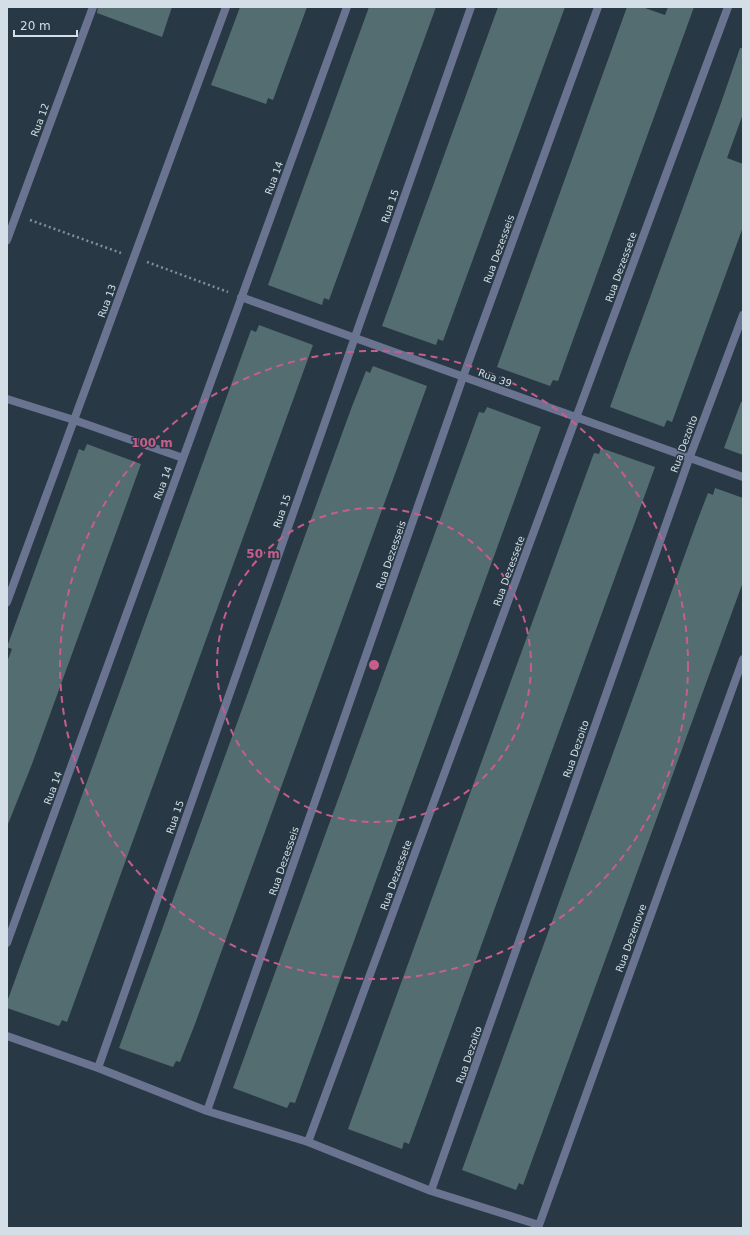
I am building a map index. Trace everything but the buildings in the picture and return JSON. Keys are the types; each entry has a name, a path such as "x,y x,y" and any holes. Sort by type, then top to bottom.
{"street":[{"name":"Rua 12","path":"7,240 93,7"},
{"name":"Rua 13","path":"7,602 226,7"},
{"name":"Rua 14","path":"7,943 347,7"},
{"name":"Rua 15","path":"98,1068 471,7"},
{"name":"Rua Dezesseis","path":"207,1111 463,377 598,7"},
{"name":"Rua Dezessete","path":"308,1142 728,7"},
{"name":"Rua 39","path":"241,297 689,459 743,477"},
{"name":"Rua Dezoito","path":"432,1191 689,459 743,315"},
{"path":"7,399 74,420 183,458"},
{"name":"Rua Dezenove","path":"538,1226 743,659"},
{"path":"7,1036 98,1068 207,1111 308,1142 432,1191 538,1226"}]}
